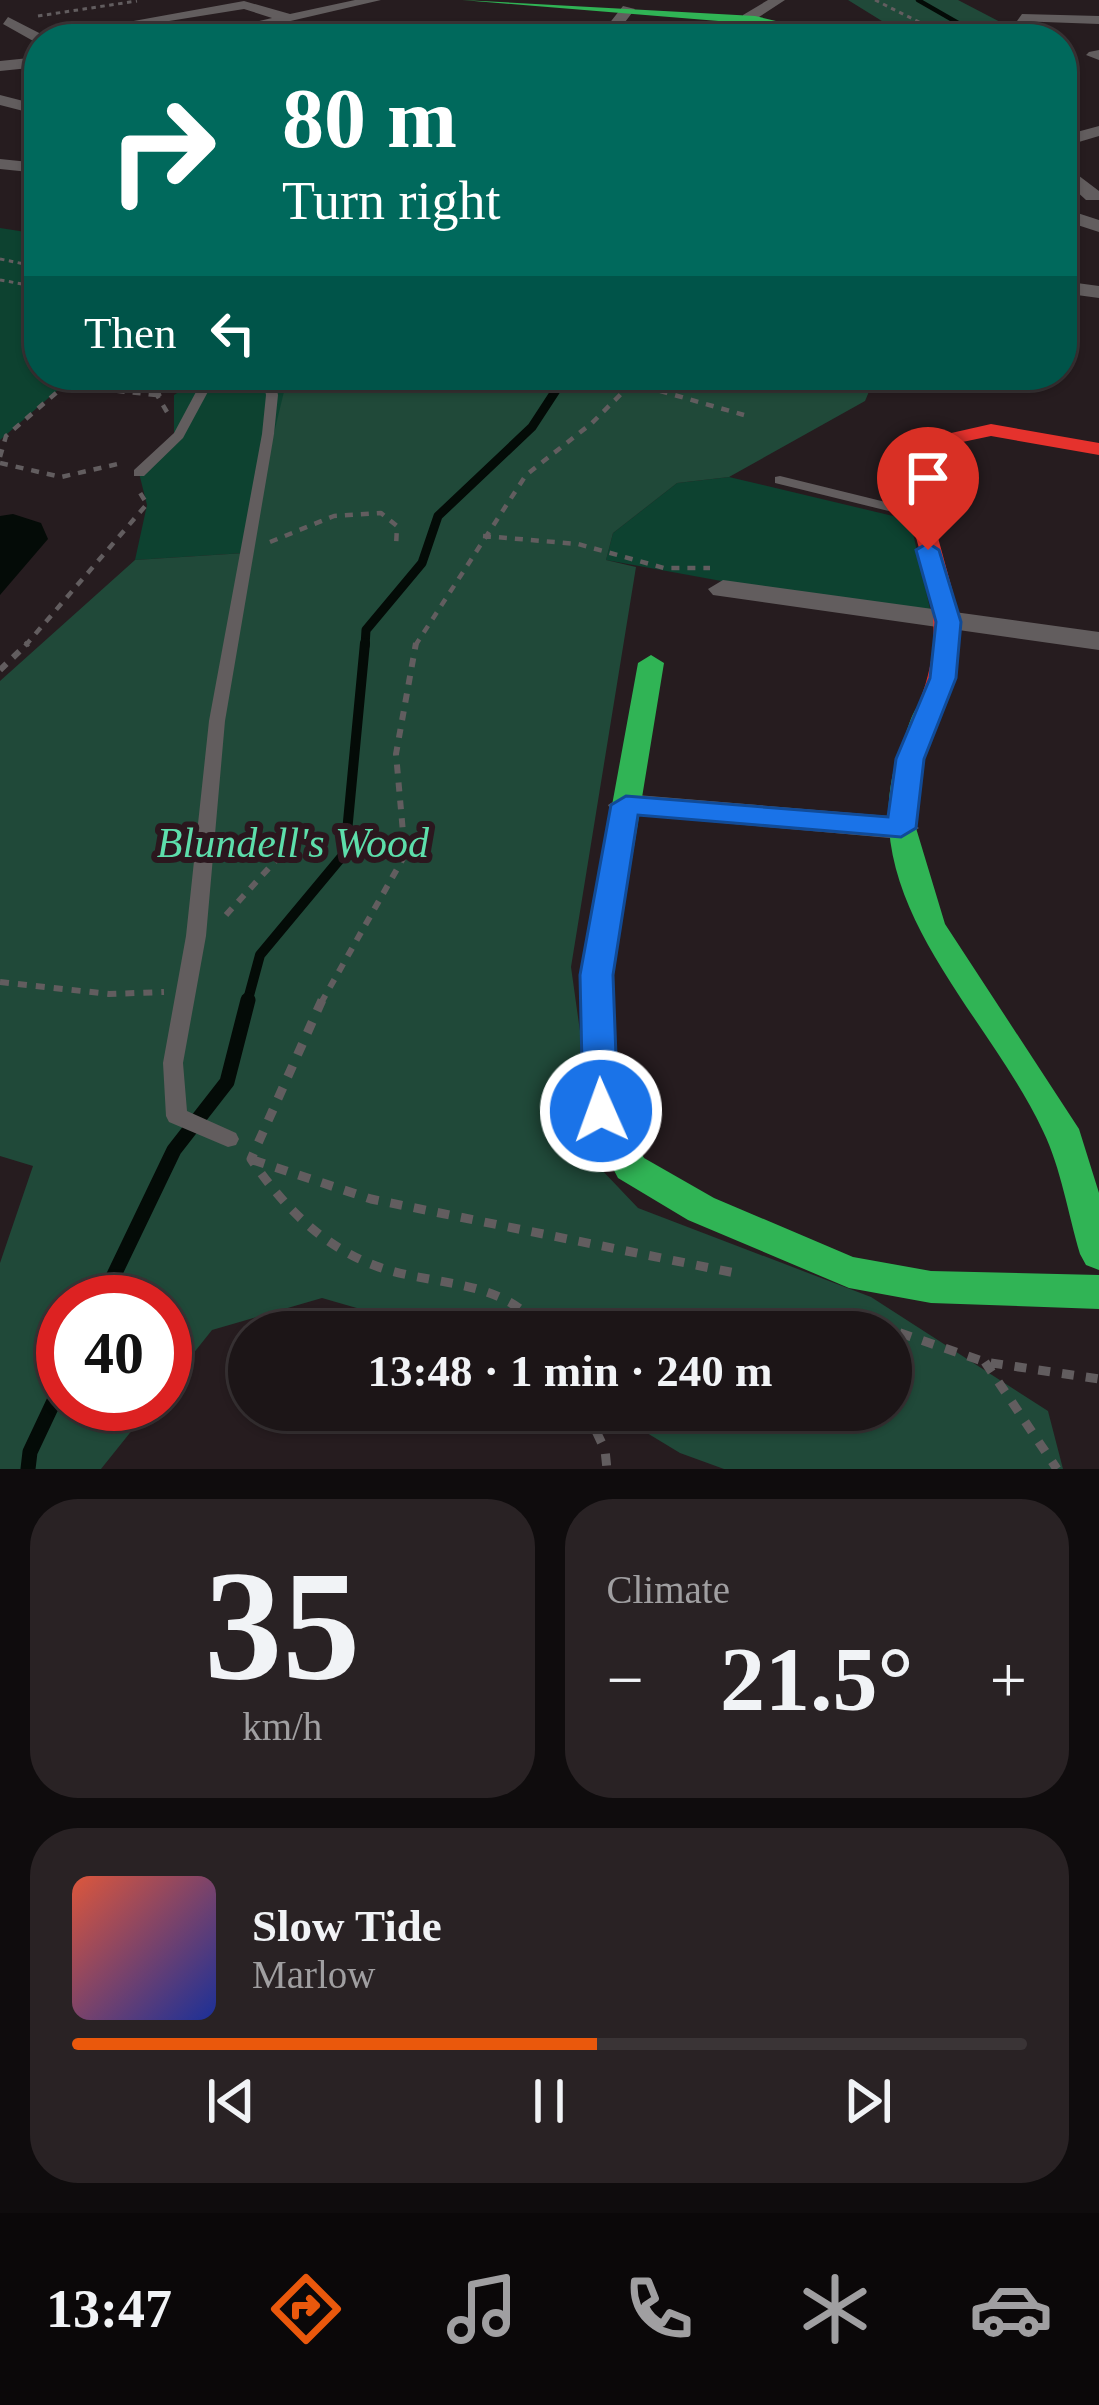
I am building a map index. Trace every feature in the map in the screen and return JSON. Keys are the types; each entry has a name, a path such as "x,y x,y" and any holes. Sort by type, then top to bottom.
{"street":[{"path":"227,0 293,20"},
{"path":"273,24 374,0"},
{"path":"467,0 560,3 794,24"},
{"path":"748,18 778,0"},
{"path":"132,24 244,5"},
{"path":"616,24 628,9"},
{"path":"1022,18 1099,20"},
{"path":"8,22 24,30"},
{"path":"1077,171 1096,195"},
{"path":"1099,449 991,430 968,431 946,440 917,501 949,622 943,678 910,759 901,828 930,925 1061,1129 1099,1254"},
{"path":"722,589 1099,641"},
{"path":"651,663 597,975 601,1111 631,1168 701,1209 849,1272 931,1287 1099,1292"},
{"path":"626,805 901,828"}],"lane":[{"path":"139,472 179,435 203,390"},
{"path":"228,1139 178,1116 172,1064 193,954 217,722 268,434 271,390"},
{"path":"779,480 918,514"}],"path":[{"path":"8,22 141,0"},
{"path":"875,0 922,24"},
{"path":"64,390 6,436 0,460 21,475 56,476 104,472 125,461"},
{"path":"114,390 158,394 170,390"},
{"path":"251,1159 324,997 405,855 396,754 417,635 526,475 592,423 621,390"},
{"path":"656,390 744,415"},
{"path":"158,394 166,401 168,425"},
{"path":"0,670 43,628 147,505 136,494 139,472"},
{"path":"245,553 334,516 381,513 397,526 396,547"},
{"path":"193,954 288,847"},
{"path":"0,982 109,994 185,992"},
{"path":"228,1139 251,1159 283,1207 331,1244 379,1268 514,1297 526,1311"},
{"path":"251,1159 315,1186 492,1227 662,1251 753,1279"},
{"path":"912,1336 985,1362 1099,1379"},
{"path":"985,1362 1057,1469"},
{"path":"596,1431 607,1469"}],"green space":[{"path":"848,0 958,0 1004,24 887,24"},
{"path":"0,228 24,232 24,390 58,390 0,440"},
{"path":"182,390 285,390 245,553 135,560 147,505 139,473 174,439 174,395"},
{"name":"Blundell's Wood","path":"284,390 870,390 865,401 729,477 677,483 613,533 606,560 636,567 571,967 599,1167 638,1208 871,1297 893,1311 367,1311 322,1298 277,1311 228,1311 228,1325 212,1330 192,1355 192,1275 36,1275 36,1431 131,1431 101,1469 0,1469 0,1263 33,1166 0,1156 0,681 135,560 245,553"},
{"path":"729,477 910,520 931,613 865,607 606,560 613,533 677,483"},
{"name":"Blundell's Wood","path":"912,1323 1048,1411 1063,1469 724,1469 680,1453 644,1431 912,1431"}],"shaded area":[{"path":"13,514 41,523 48,539 0,595 0,516"}],"waterway":[{"path":"918,0 960,24"},
{"path":"365,646 366,630 422,563 438,516 532,427 556,390"},
{"path":"247,1003 260,955 345,853 365,643"},
{"path":"114,1275 174,1150 227,1082 248,1000"},
{"path":"28,1469 40,1431"}],"traffic: fast":[{"path":"468,0 774,24"},
{"path":"651,663 597,975 601,1111 631,1168 701,1209 849,1272 931,1287 1099,1292"},
{"path":"931,705 910,759 901,828 930,925 1061,1129 1099,1254"}],"traffic: jam":[{"path":"931,705 942,678 949,622 917,501 945,440 991,430 1099,449"}],"route":[{"path":"601,1111 597,975 626,805 901,828 910,759 943,678 949,622 928,550"}]}
